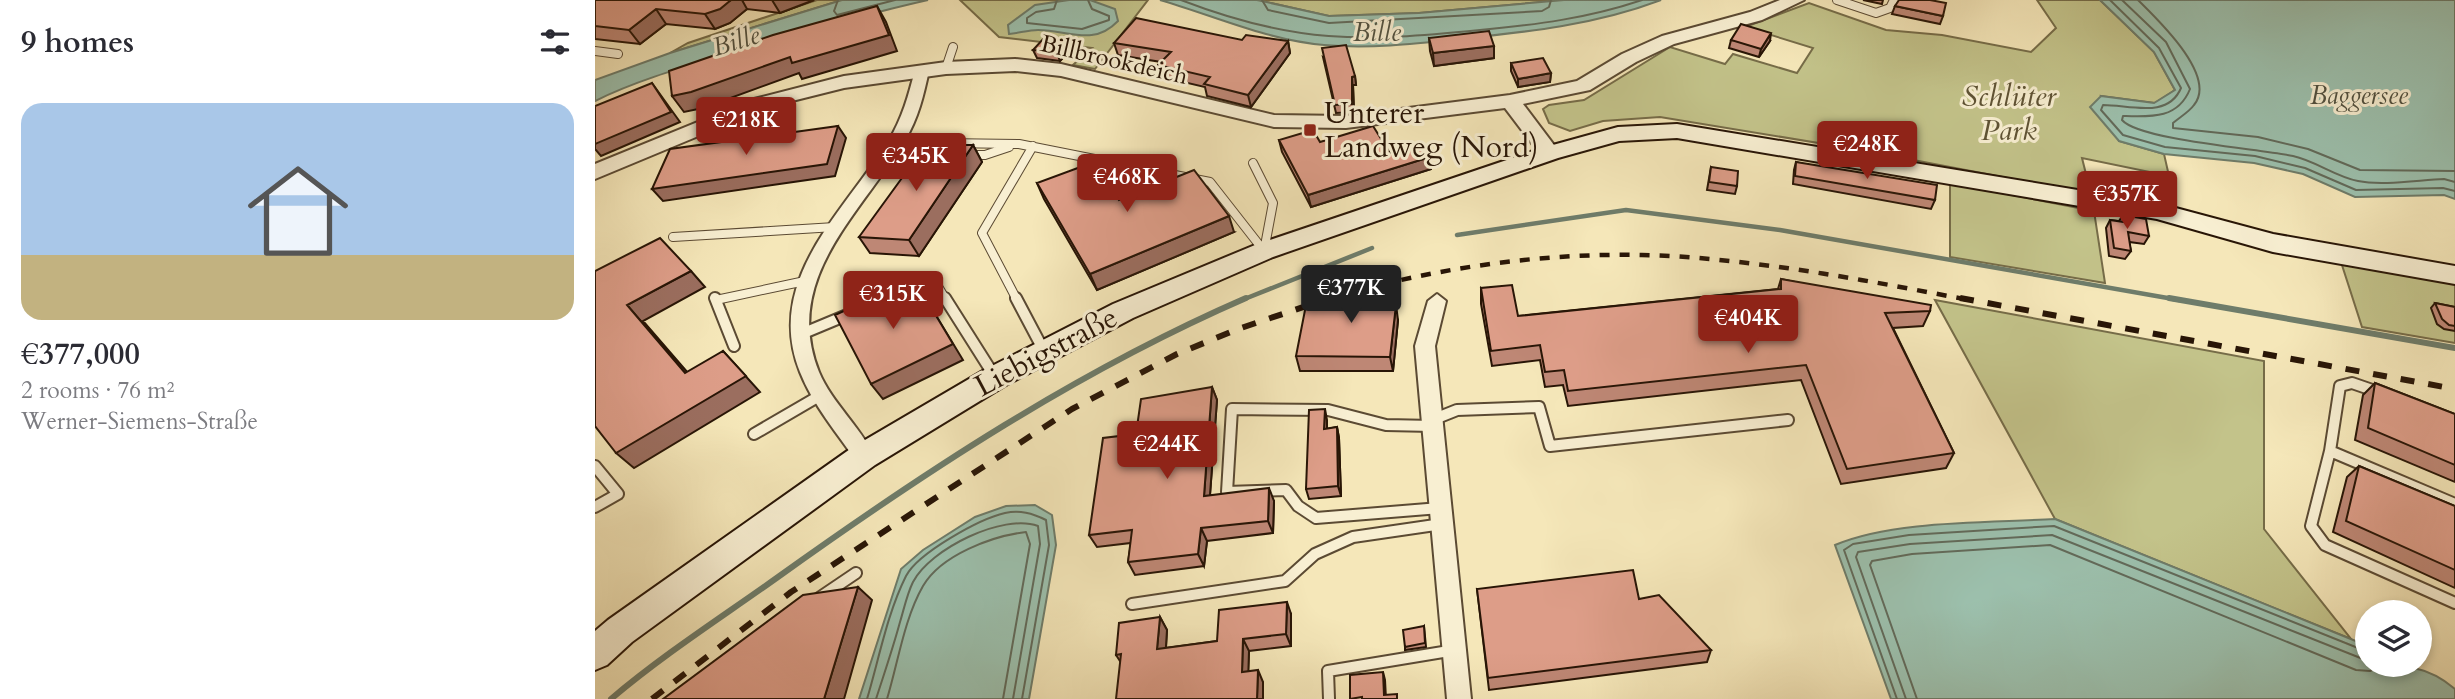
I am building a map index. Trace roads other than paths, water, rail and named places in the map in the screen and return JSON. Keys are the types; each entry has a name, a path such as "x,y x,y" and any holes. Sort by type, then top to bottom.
{"main road":[{"name":"Liebigstraße","path":"595,653 620,631 864,456 1044,351 1123,311 1264,251 1550,153 1618,134 1677,131 2157,211 2273,243 2455,275"}],"street":[{"name":"Billbrookdeich","path":"595,172 761,103 844,82 946,68 1016,65 1061,70 1192,104 1286,122 1346,122 1510,101 1583,86 1629,58 1668,40 1756,16 1795,0"},
{"path":"864,456 821,395 808,369 799,335 806,281 835,227 907,123 922,70"},
{"path":"1510,101 1550,153"},
{"path":"1437,301 1425,346 1459,699"}],"lane":[{"path":"1837,0 1875,13 1890,8 1894,0"},
{"path":"946,68 953,47"},
{"path":"595,51 618,54"},
{"path":"878,168 903,169 930,154 942,142 1019,144 1210,182 1264,251"},
{"path":"957,154 985,155 1019,144"},
{"path":"1034,146 982,233 1044,351"},
{"path":"930,154 944,154"},
{"path":"1253,163 1273,203 1264,251"},
{"path":"673,237 835,227"},
{"path":"734,346 715,299 806,281"},
{"path":"896,293 920,283 936,283 996,377"},
{"path":"799,335 860,309"},
{"path":"2391,396 2352,383 2340,386 2330,451 2311,526 2325,545 2455,603"},
{"path":"754,434 821,395"},
{"path":"1442,516 1316,518 1298,506 1286,490 1227,492 1232,409 1328,410 1386,425 1433,423 1457,410 1539,407 1550,446 1788,420"},
{"path":"2330,451 2455,503"},
{"path":"595,466 618,494 595,507"},
{"path":"1132,604 1285,581 1315,554 1353,537 1442,516"},
{"path":"813,603 856,573"},
{"path":"1329,699 1328,671 1455,650"}],"water":[{"name":"Bille","path":"842,0 928,0 686,67 630,85 595,101 595,80 670,53"},
{"path":"1090,0 1115,9 1118,21 1109,29 1090,35 1038,30 1009,34 1008,25 1035,5"},
{"name":"Bille","path":"1160,0 1257,0 1329,16 1419,13 1564,0 1661,0 1611,16 1536,30 1408,44 1358,46 1324,45 1282,38"},
{"name":"Baggersee","path":"2100,0 2455,0 2455,199 2444,195 2355,197 2303,174 2254,163 2164,154 2119,141 2090,107 2101,96 2154,103 2175,90 2154,52"},
{"path":"1035,505 1052,515 1056,545 1029,699 859,699 901,569 923,550 975,517 1006,506"},
{"path":"2055,519 2355,641 2355,677 2432,677 2432,674 2455,689 2455,699 1891,699 1835,545 1885,531 1972,522"}],"waterway":[{"path":"1457,235 1626,210 1780,230 2179,300"},
{"path":"1242,300 1372,248"},
{"path":"611,699 693,636 947,461 1063,390 1123,357 1246,298"},
{"path":"2169,298 2455,348"}],"railway":[{"path":"1324,300 1408,278 1495,263 1626,255 1708,259 1783,268 1969,300"},
{"path":"1324,300 1330,298"},
{"path":"1960,298 2455,389"},
{"path":"652,699 791,592 1072,409 1177,354 1238,329 1324,300"}],"place":[{"name":"Unterer Landweg (Nord)","path":"1310,130"}],"park label":[{"name":"Schlüter Park","path":"2009,113"}]}
